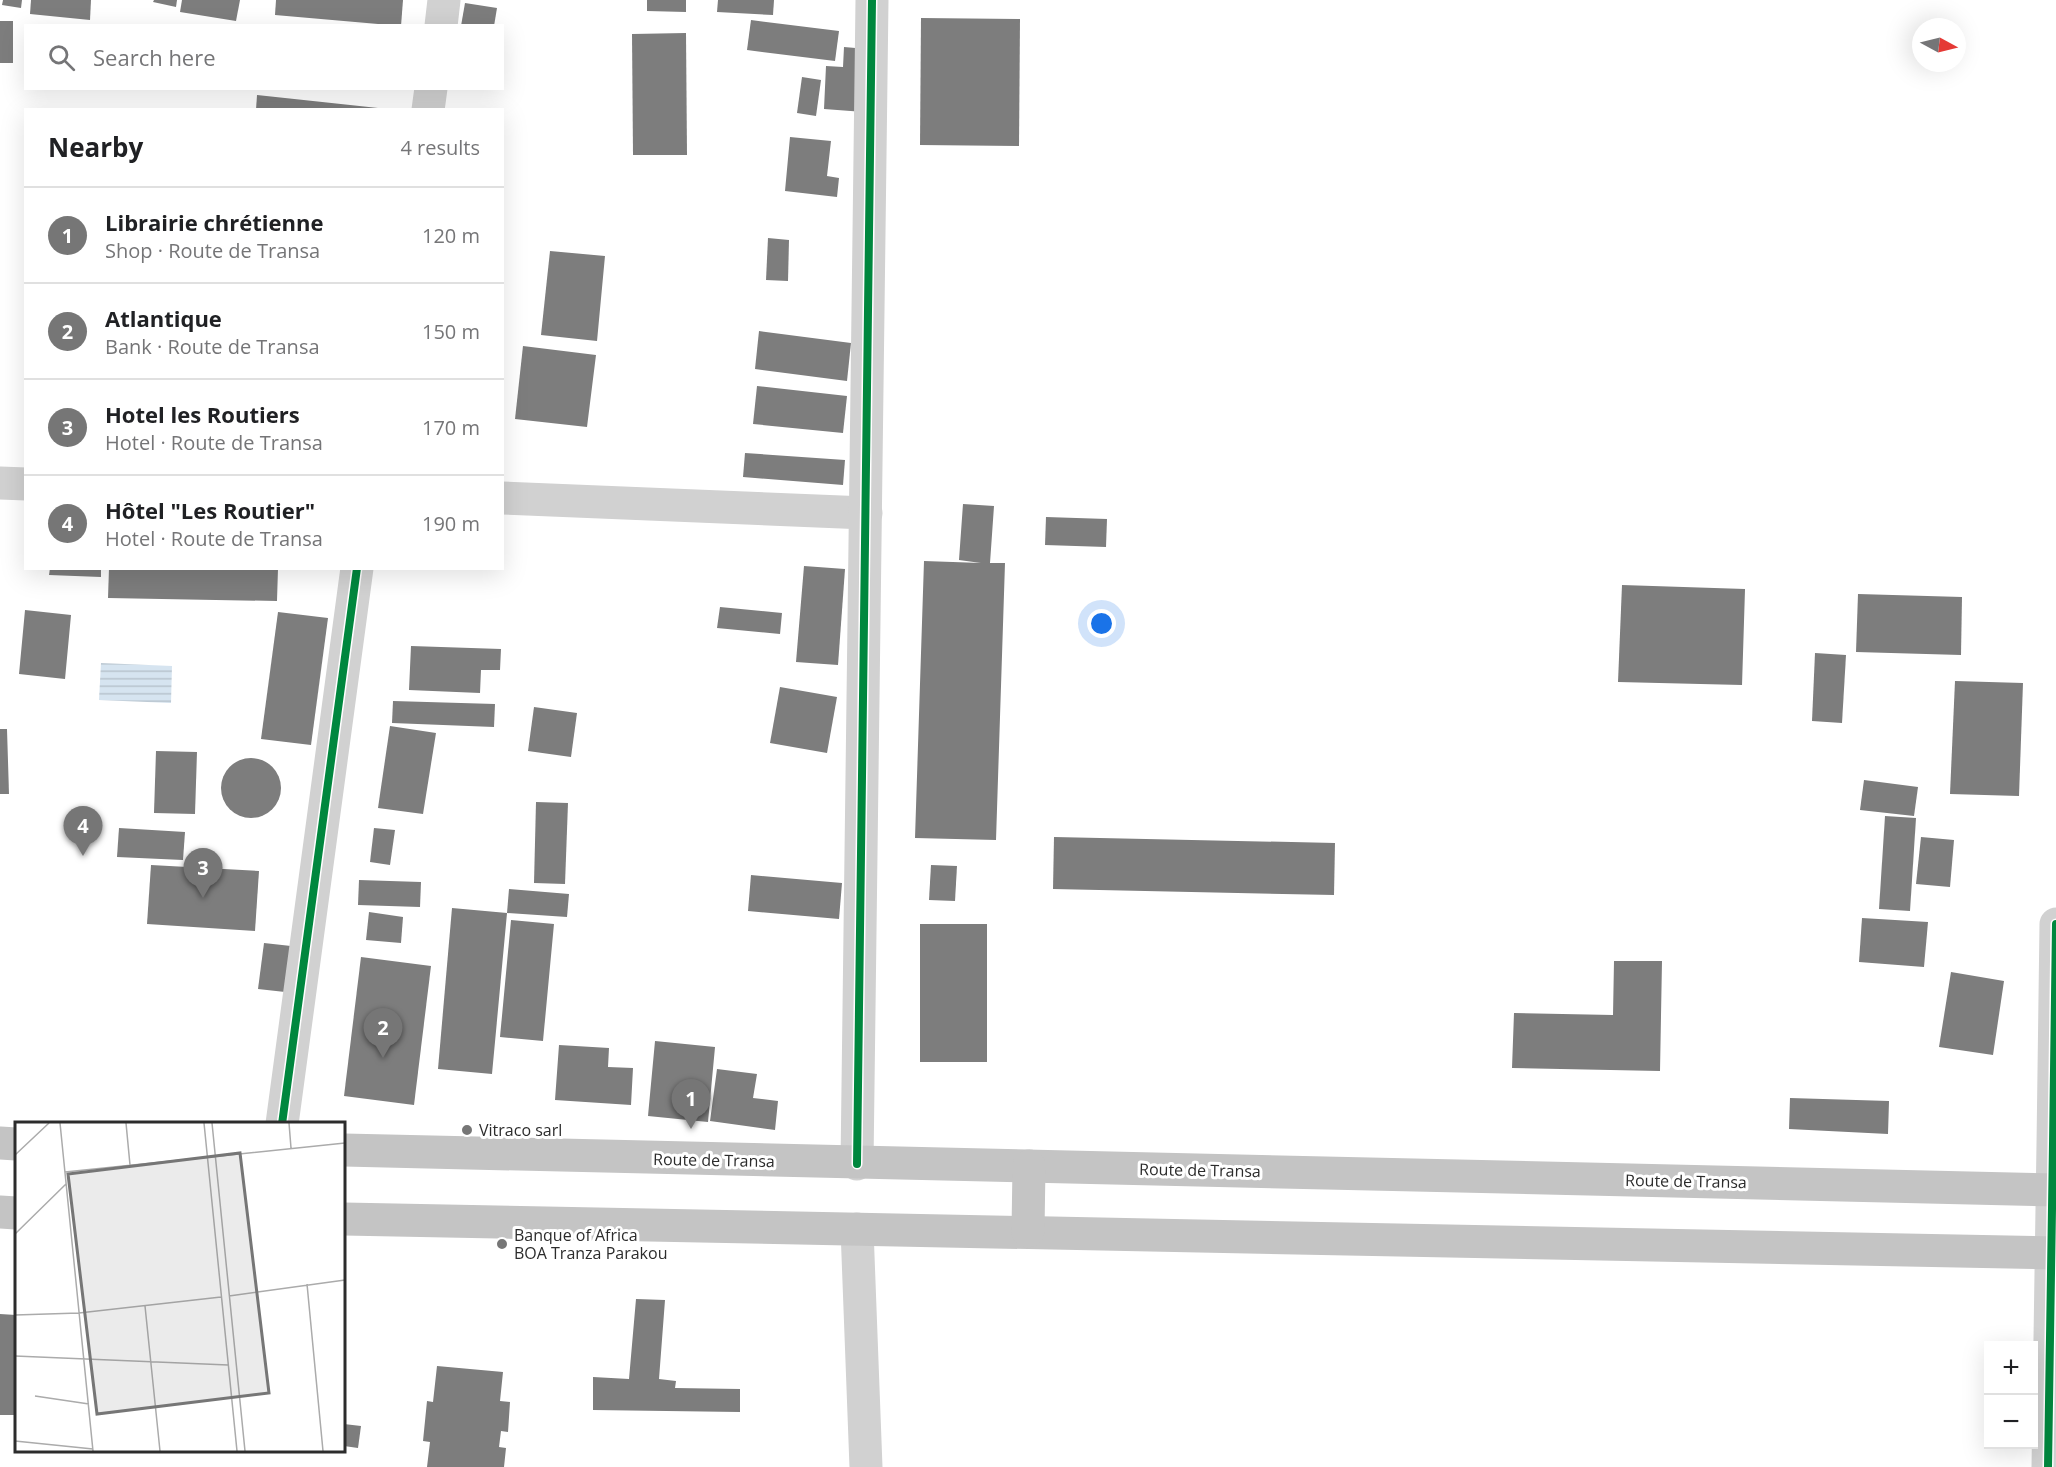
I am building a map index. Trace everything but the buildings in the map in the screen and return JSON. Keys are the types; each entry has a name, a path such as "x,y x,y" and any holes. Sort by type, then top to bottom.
{"main road":[{"path":"0,1143 15,1144"},
{"name":"Route de Transa","path":"345,1150 857,1164 2054,1190"},
{"path":"1028,1232 1029,1166"},
{"path":"0,1212 15,1213"},
{"path":"345,1219 2054,1253"}],"street":[{"path":"441,24 444,0"},
{"path":"857,1164 872,0"},
{"path":"428,108 431,90"},
{"path":"0,483 24,484"},
{"path":"504,498 866,513"},
{"path":"282,1122 357,570"},
{"path":"2048,1467 2054,1253 2056,924"},
{"path":"857,1229 866,1467"}],"shaded area":[{"path":"101,663 172,666 171,703 99,700"}],"cycle path":[{"path":"857,1164 872,0"},
{"path":"282,1122 357,570"},
{"path":"2048,1467 2056,924"}],"place":[{"name":"Hôtel \"Les Routier\"","path":"83,856"},
{"name":"Hotel les Routiers","path":"203,898"},
{"name":"Atlantique","path":"383,1058"},
{"name":"Librairie chrétienne","path":"691,1129"},
{"name":"Vitraco sarl","path":"467,1130"},
{"name":"Banque of Africa BOA Tranza Parakou","path":"502,1244"}]}
